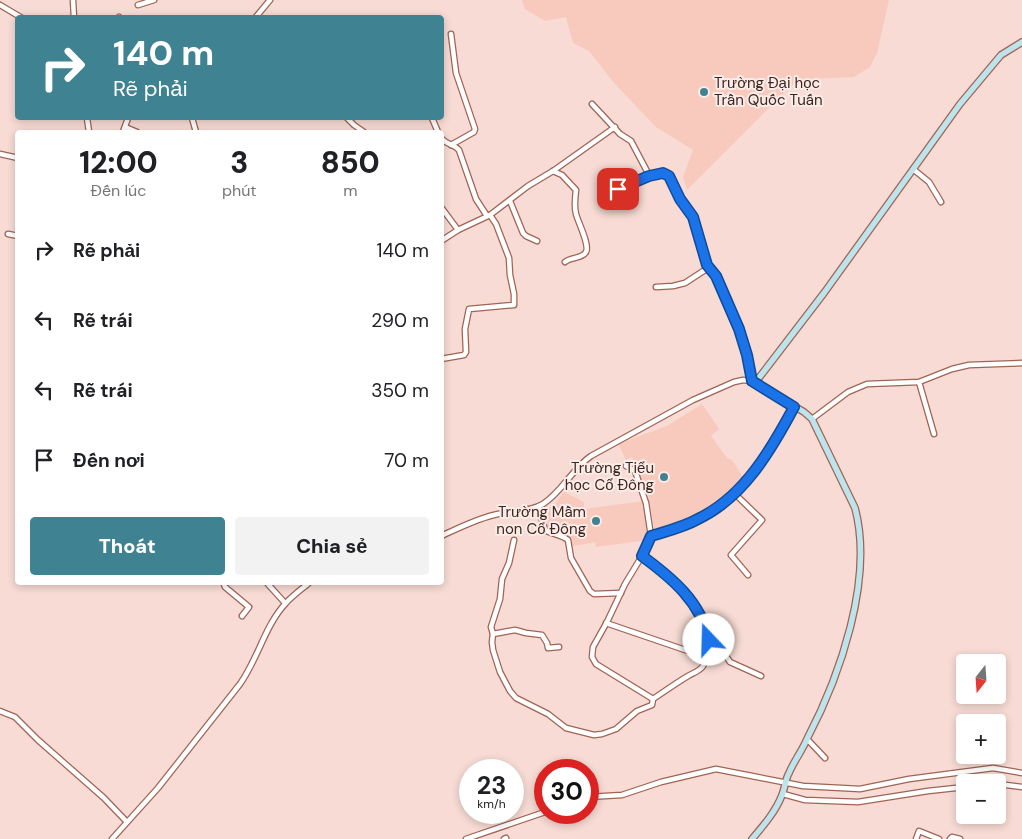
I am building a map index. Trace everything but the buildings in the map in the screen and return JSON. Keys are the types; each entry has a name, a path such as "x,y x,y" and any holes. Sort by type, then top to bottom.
{"street":[{"path":"74,0 74,15"},
{"path":"138,5 154,0"},
{"path":"258,15 270,0"},
{"path":"0,6 16,15"},
{"path":"450,146 474,132 475,129 456,73 451,34"},
{"path":"753,382 824,293 960,104 1001,56 1022,42"},
{"path":"592,104 620,134 632,141 649,176"},
{"path":"349,120 361,130"},
{"path":"444,239 458,230 489,216 528,186 553,171 615,127"},
{"path":"444,141 450,146 456,146 459,150 476,199 496,224 508,258 514,294 514,305 469,309 465,329 466,352 464,355 444,358"},
{"path":"0,154 15,157"},
{"path":"913,169 930,182 941,202"},
{"path":"553,171 562,174 576,190 576,214 581,225 586,248 586,252 583,255 568,258 565,262"},
{"path":"618,189 649,176 663,173 669,176 680,199 693,217 708,268 716,276 739,329 753,382"},
{"path":"510,201 523,233 536,241"},
{"path":"444,211 458,230"},
{"path":"8,234 15,235"},
{"path":"656,287 685,283 708,268"},
{"path":"812,419 848,392 861,386 875,383 904,384 919,382 952,369 969,365 1022,363"},
{"path":"444,535 496,514 538,507 552,498 577,467 591,456 693,400 734,382 744,380 753,382 804,412 812,419 850,494 858,518 861,554 859,573 852,619 841,660 808,739 788,773 784,789 771,816 753,839"},
{"path":"919,382 934,434"},
{"path":"651,536 697,520 712,512 735,494 762,462 794,407"},
{"path":"626,466 635,471 643,490 651,536 593,646 592,657 594,661 653,699"},
{"path":"735,494 762,520 731,555 748,575"},
{"path":"538,507 545,530 558,534 568,540 571,558 590,591 594,594 621,593"},
{"path":"514,540 509,563 502,579 500,599 491,627 493,650 500,672 516,698 548,714 569,729 594,735 616,729 637,710 652,705 653,699 702,668 711,647 704,622 689,598 671,578 642,556"},
{"path":"224,585 249,607 242,616"},
{"path":"269,585 285,603"},
{"path":"112,839 126,821 158,788 240,684 285,603 306,585"},
{"path":"606,623 694,653 707,660"},
{"path":"493,634 515,630 542,635 548,648 559,647"},
{"path":"711,647 726,656 730,662 760,676"},
{"path":"0,711 15,717 38,740 104,798 126,821"},
{"path":"808,739 825,758"},
{"path":"784,789 860,789 909,779 993,768 1022,773"},
{"path":"599,797 622,795 670,779 716,769 733,771 784,789 806,800 858,802 956,788"},
{"path":"1006,785 1022,786"},
{"path":"466,839 534,816"},
{"path":"916,839 919,831 939,839"},
{"path":"950,839 960,839"}],"shaded area":[{"name":"Trường Đại học Trần Quốc Tuấn","path":"522,0 889,0 877,53 870,67 854,77 811,79 792,85 687,190 683,177 693,150 656,127 615,84 589,51 573,43 566,17 545,21 525,9"},
{"path":"702,404 719,429 711,436 727,458 732,460 743,477 719,504 703,514 655,532 648,494 632,457 626,460 618,444 667,426"},
{"name":"Trường Mầm non Cổ Đông","path":"564,492 584,502 584,509 644,501 649,534 648,540 596,547 595,542 573,546 567,536 561,532 548,531 542,512 555,504"}],"place":[{"name":"Trường Đại học Trần Quốc Tuấn","path":"704,92"},
{"name":"Trường Tiểu học Cổ Đông","path":"664,477"},
{"name":"Trường Mầm non Cổ Đông","path":"596,521"}],"route":[{"path":"618,189 649,176 666,173 669,176 680,199 693,217 708,268 716,276 739,329 752,381 794,407 762,462 735,494 712,512 697,520 651,536 642,556 671,578 686,594 704,622 709,640"}]}
